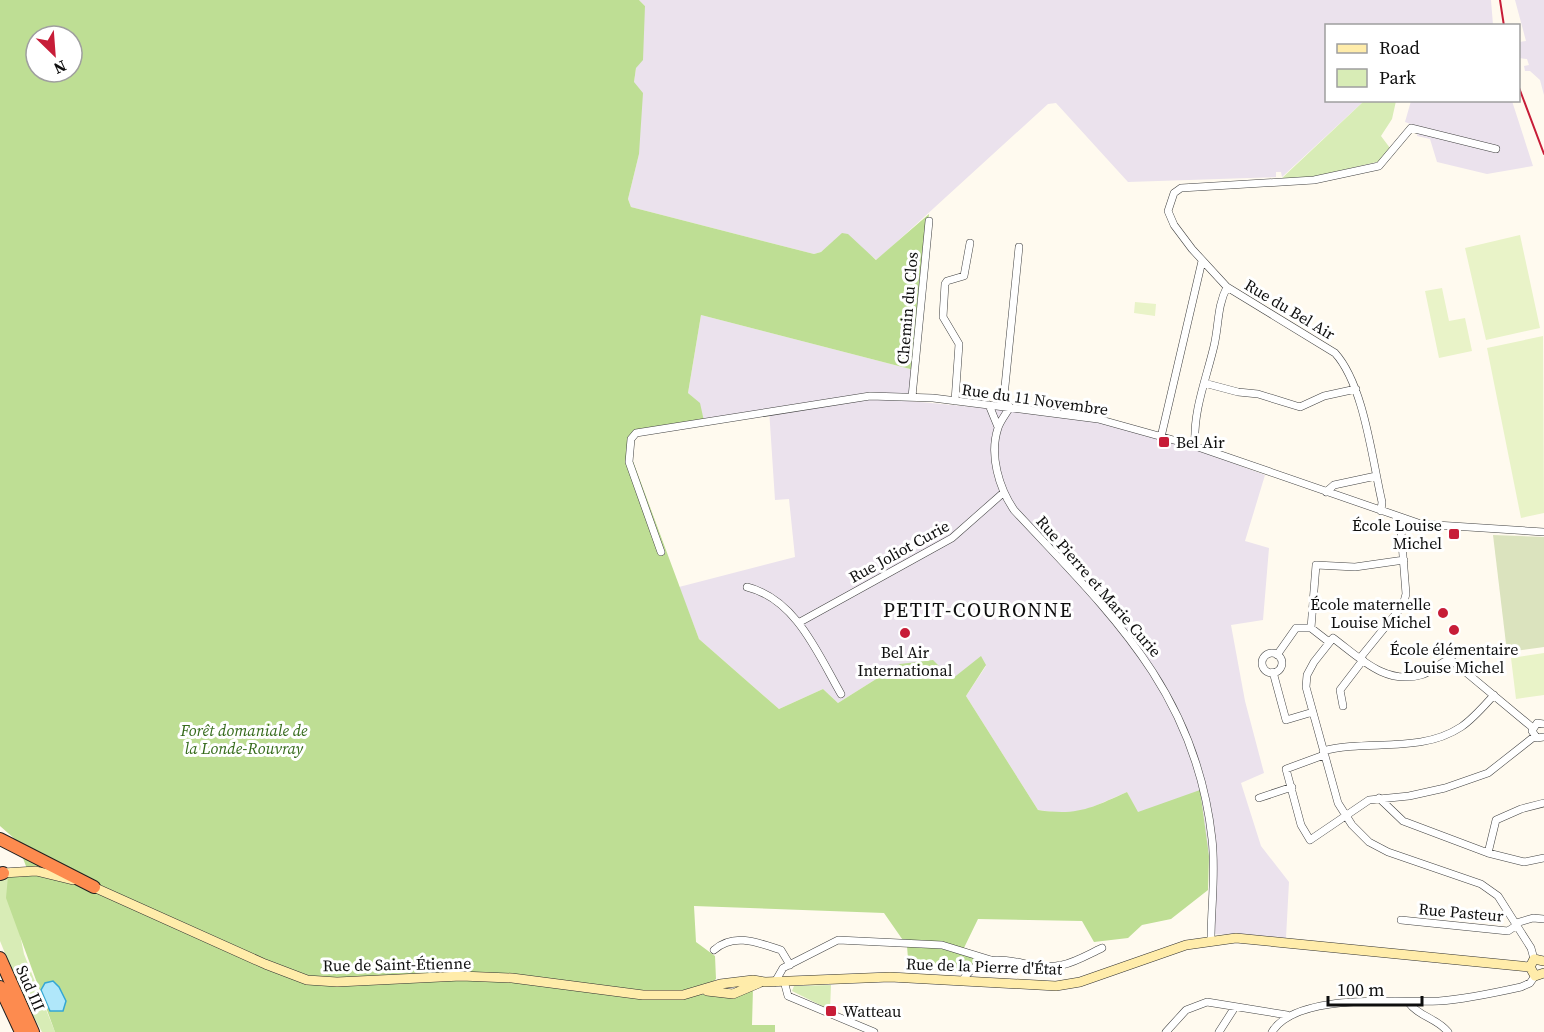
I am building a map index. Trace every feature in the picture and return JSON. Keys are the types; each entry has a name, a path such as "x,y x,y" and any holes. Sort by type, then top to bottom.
{"highway":[{"path":"0,839 94,886"},
{"name":"Sud III","path":"0,958 33,1032"},
{"name":"Sud III","path":"0,987 21,1032"}],"street":[{"path":"1227,287 1202,261 1174,225 1168,211 1174,193 1181,188 1314,180 1379,166 1411,128 1496,149"},
{"name":"Chemin du Clos","path":"912,397 929,221"},
{"path":"955,401 959,344 943,317 945,284 947,281 964,276 970,243"},
{"path":"998,427 1007,407 1019,247"},
{"path":"1161,436 1202,261"},
{"name":"Rue du Bel Air","path":"1195,446 1196,410 1215,344 1220,300 1227,287 1335,352 1347,366 1356,389 1382,502 1381,511"},
{"path":"1204,383 1258,394 1300,407 1324,396 1356,389"},
{"name":"Rue du 11 Novembre","path":"661,552 629,462 631,439 636,433 862,397 912,397 955,401 1098,419 1195,446 1400,518 1455,528 1544,532"},
{"name":"Rue Pierre et Marie Curie","path":"989,405 998,427 996,445 998,472 1004,493 1014,510 1138,648 1158,678 1196,759 1210,821 1214,885 1211,939"},
{"path":"1326,492 1334,485 1376,476"},
{"name":"Rue Joliot Curie","path":"800,622 952,538 1004,493"},
{"path":"1343,706 1340,690 1403,605 1406,594 1400,518"},
{"path":"1311,628 1316,565 1355,567 1404,560"},
{"path":"747,587 759,590 800,622 841,694"},
{"path":"1277,655 1296,628 1311,628 1329,642"},
{"path":"1167,1032 1186,1010 1207,1002 1287,1015 1373,999 1408,1002 1465,998 1521,987 1530,983 1537,967 1531,948 1498,896 1481,884 1388,852 1369,842 1346,816 1338,803 1306,687 1307,675 1333,638 1382,673 1393,677 1424,674 1450,659 1533,728 1535,736"},
{"path":"1268,654 1277,655 1281,660 1281,666 1273,672 1265,670 1262,661 1268,654"},
{"path":"1273,672 1286,720 1313,712"},
{"path":"1494,695 1460,728 1435,738 1418,742 1357,747 1345,745 1286,769 1301,825 1310,840 1369,800 1409,796 1473,780 1502,764 1535,736 1544,737"},
{"path":"1533,728 1537,723 1544,724"},
{"path":"1259,798 1292,787"},
{"path":"1379,798 1403,821 1488,853 1524,862 1544,858"},
{"path":"1488,853 1496,820 1521,808 1544,803"},
{"name":"Rue de Saint-Étienne","path":"1,874 36,871 94,886 265,964 307,980 337,982 461,976 502,978 643,995 683,995 701,990"},
{"name":"Rue Pasteur","path":"1401,920 1508,931 1516,924 1533,918 1544,919"},
{"name":"Rue de la Pierre d'État","path":"701,990 734,994 765,982 890,977 1016,986 1066,986 1180,946 1211,939 1265,940 1537,967"},
{"path":"714,950 733,940 752,941 781,950 790,965"},
{"path":"874,1032 788,996 778,973 838,940 942,945 991,960 1061,966 1102,948"},
{"path":"962,981 970,969 991,960"},
{"path":"1408,1002 1415,1012 1444,1027 1448,1032"},
{"path":"1219,1032 1235,1007"},
{"path":"1272,1032 1287,1015"}],"shaded area":[{"path":"639,0 1491,0 1493,24 1325,24 1325,102 1363,102 1282,177 1281,172 1276,172 1276,177 1128,182 1056,103 1048,104 877,260 842,234 821,252 814,254 631,207 628,199 639,154 634,82 645,6"},
{"path":"1515,0 1544,0 1544,95 1540,80 1530,71 1525,71 1524,66 1529,65 1527,59 1520,58 1520,42 1526,41"},
{"path":"1411,102 1512,102 1533,166 1487,174 1437,162 1430,139 1417,136 1419,127 1405,122"},
{"path":"701,315 914,370 909,401 1099,421 1193,448 1265,475 1245,541 1269,548 1263,620 1231,625 1245,701 1264,773 1241,783 1261,846 1289,882 1286,938 1212,934 1209,856 1137,812 1127,792 1081,812 1060,813 1038,810 966,696 986,666 952,679 900,664 838,703 823,689 779,709 699,639 679,587 795,557 789,499 775,500 769,409 704,421 699,403 688,393"}],"green space":[{"name":"Forêt domaniale de la Londe-Rouvray","path":"0,0 639,0 645,6 643,60 636,68 634,82 643,93 639,154 628,199 631,207 814,254 821,252 842,233 848,234 876,260 929,214 914,370 701,315 688,393 700,403 704,421 638,431 630,453 699,639 779,709 823,689 838,703 900,664 933,660 952,679 981,656 986,665 966,696 1038,810 1064,812 1084,809 1127,792 1138,812 1200,790 1209,856 1208,890 1171,919 1142,925 1128,938 1094,942 1082,921 978,919 962,952 980,960 977,967 957,973 942,969 909,971 907,946 884,913 694,906 696,942 715,956 716,979 697,995 753,988 752,1025 775,1025 775,1032 55,1032 6,898 8,876 29,874 16,840 0,826"},
{"path":"1363,102 1396,102 1392,119 1381,136 1390,148 1381,161 1308,178 1281,179"},
{"path":"1520,235 1540,328 1486,340 1465,248"},
{"path":"1442,288 1449,321 1465,318 1472,351 1439,358 1425,291"},
{"path":"1135,302 1156,304 1155,316 1134,313"},
{"path":"1543,336 1544,513 1521,518 1487,348"},
{"path":"1493,535 1544,537 1544,647 1507,652"},
{"path":"1544,653 1544,695 1516,699 1511,658"},
{"path":"8,876 24,954 55,1032 42,1032 23,997 0,941 0,879"},
{"path":"831,985 830,1010 792,991 794,986"}],"water":[{"path":"53,981 66,1001 63,1011 50,1011 41,990 45,983"}],"railway":[{"path":"1500,0 1504,24"},
{"path":"1520,90 1544,154"}],"place":[{"name":"Bel Air","path":"1164,442"},
{"name":"École Louise Michel","path":"1454,534"},
{"name":"École maternelle Louise Michel","path":"1443,613"},
{"name":"École élémentaire Louise Michel","path":"1454,630"},
{"name":"Bel Air International","path":"905,633"},
{"name":"Watteau","path":"831,1011"}],"district":[{"name":"PETIT-COURONNE","path":"978,610"}]}
